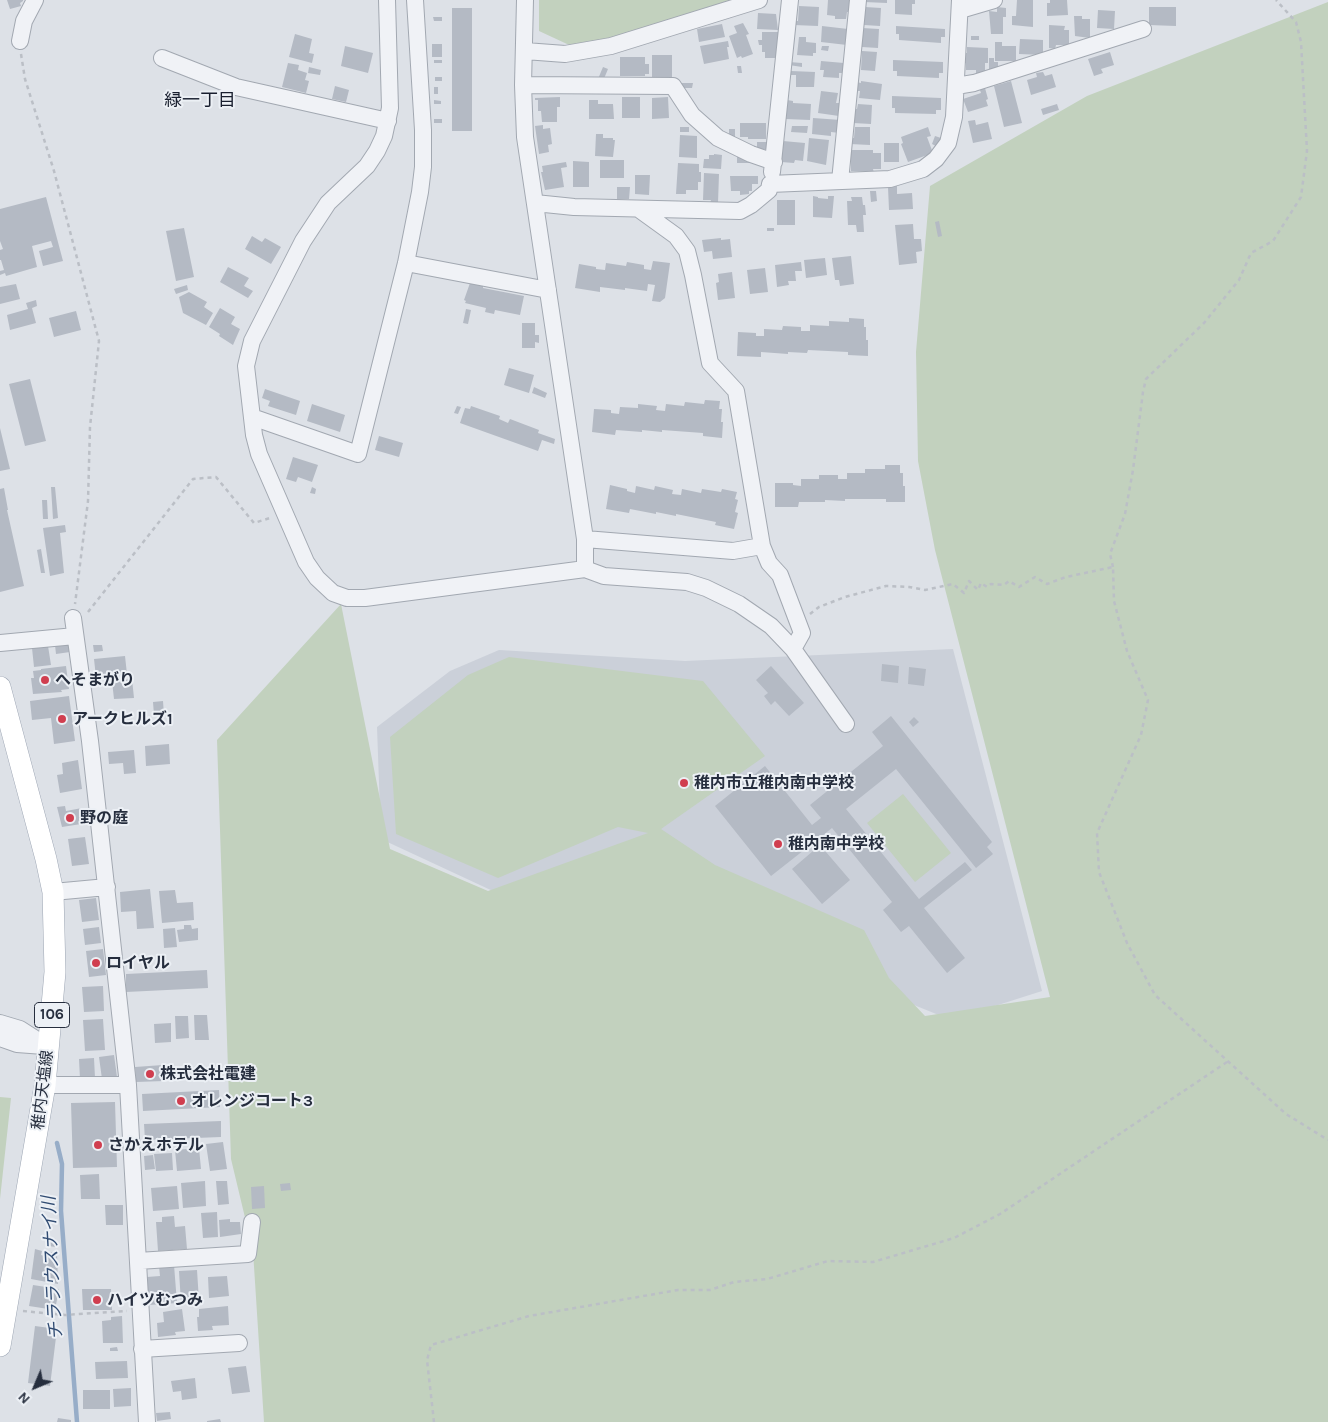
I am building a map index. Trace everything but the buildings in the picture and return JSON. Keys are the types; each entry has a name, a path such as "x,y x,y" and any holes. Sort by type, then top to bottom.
{"main road":[{"name":"稚内天塩線","path":"0,687 46,859 52,892 55,972 46,1085 0,1346"}],"street":[{"path":"20,41 24,21 35,0"},
{"path":"388,0 390,108 384,136 367,166 328,203 304,241 252,341 246,366 254,436 259,454 306,562 317,578 333,593 348,598 365,598 585,569 604,576 687,582 706,588 739,604 771,626 793,649 846,724"},
{"path":"252,417 358,454 406,263 420,192 423,167 423,130 415,0"},
{"path":"525,0 523,85 526,137 585,539 585,569"},
{"path":"525,51 565,54 611,46 759,0"},
{"path":"535,203 640,210 740,211 751,206 769,190 774,162 790,0"},
{"path":"840,181 858,0"},
{"path":"770,184 890,179 923,169 936,160 948,143 954,117 960,5 994,0"},
{"path":"956,86 974,83 1143,29"},
{"path":"162,58 236,87 388,121"},
{"path":"523,85 673,86 692,116 718,138 751,154 774,162"},
{"path":"640,210 676,236 687,251 710,363 736,391 762,546 769,563 780,574 802,633 793,649"},
{"path":"406,263 548,290"},
{"path":"585,539 733,551 762,546"},
{"path":"0,643 74,628 90,741 128,1085 147,1422"},
{"path":"52,892 107,887"},
{"path":"0,1023 20,1030 48,1047"},
{"path":"0,1038 17,1044 48,1047"},
{"path":"46,1085 128,1085"},
{"path":"138,1261 248,1254 252,1222"},
{"path":"142,1349 240,1343"}],"path":[{"path":"1276,0 1296,22 1300,42 1307,151 1301,197 1273,240 1251,253 1238,280 1204,323 1146,379 1133,470 1124,514 1110,554 1113,567 1114,602 1127,650 1148,700 1141,735 1096,833 1099,872 1127,944 1155,995 1286,1114 1328,1140"},
{"path":"20,41 25,79 54,171 99,341 90,427 88,501 74,628"},
{"path":"74,628 193,479 216,477 254,523 284,514"},
{"path":"799,623 819,607 845,597 886,586 925,590 953,584 964,593 968,581 978,590 981,583 988,587 991,584 1004,585 1009,581 1018,587 1035,577 1047,584 1066,577 1113,567"},
{"path":"434,1422 427,1360 431,1345 529,1316 678,1290 710,1290 734,1282 766,1279 828,1261 873,1262 954,1238 1000,1214 1227,1062"},
{"path":"6,1309 65,1315 140,1310"}],"shaded area":[{"name":"稚内市立稚内南中学校","path":"953,649 1042,991 951,1020 877,990 495,892 381,839 377,727 450,671 499,650 685,661"}],"green space":[{"path":"539,0 739,0 580,50 539,31"},
{"path":"1328,2 1328,1422 264,1422 253,1251 231,1159 217,740 341,604 390,849 488,891 648,833 618,827 498,878 396,834 390,737 468,675 509,657 703,681 765,756 661,829 715,865 864,930 889,978 925,1016 1050,997 935,550 918,461 916,352 930,186 1087,96"},
{"path":"903,794 951,853 915,882 867,823"},
{"path":"0,1097 11,1098 0,1199"}],"waterway":[{"name":"チララウスナイ川","path":"57,1143 62,1164 61,1211 77,1422"}],"place":[{"name":"へそまがり","path":"45,680"},
{"name":"アークヒルズ1","path":"62,719"},
{"name":"稚内市立稚内南中学校","path":"684,783"},
{"name":"野の庭","path":"70,818"},
{"name":"稚内南中学校","path":"778,844"},
{"name":"ロイヤル","path":"96,963"},
{"name":"株式会社電建","path":"150,1074"},
{"name":"オレンジコート3","path":"181,1101"},
{"name":"さかえホテル","path":"98,1145"},
{"name":"ハイツむつみ","path":"97,1300"}],"district":[{"name":"緑一丁目","path":"200,101"}]}
